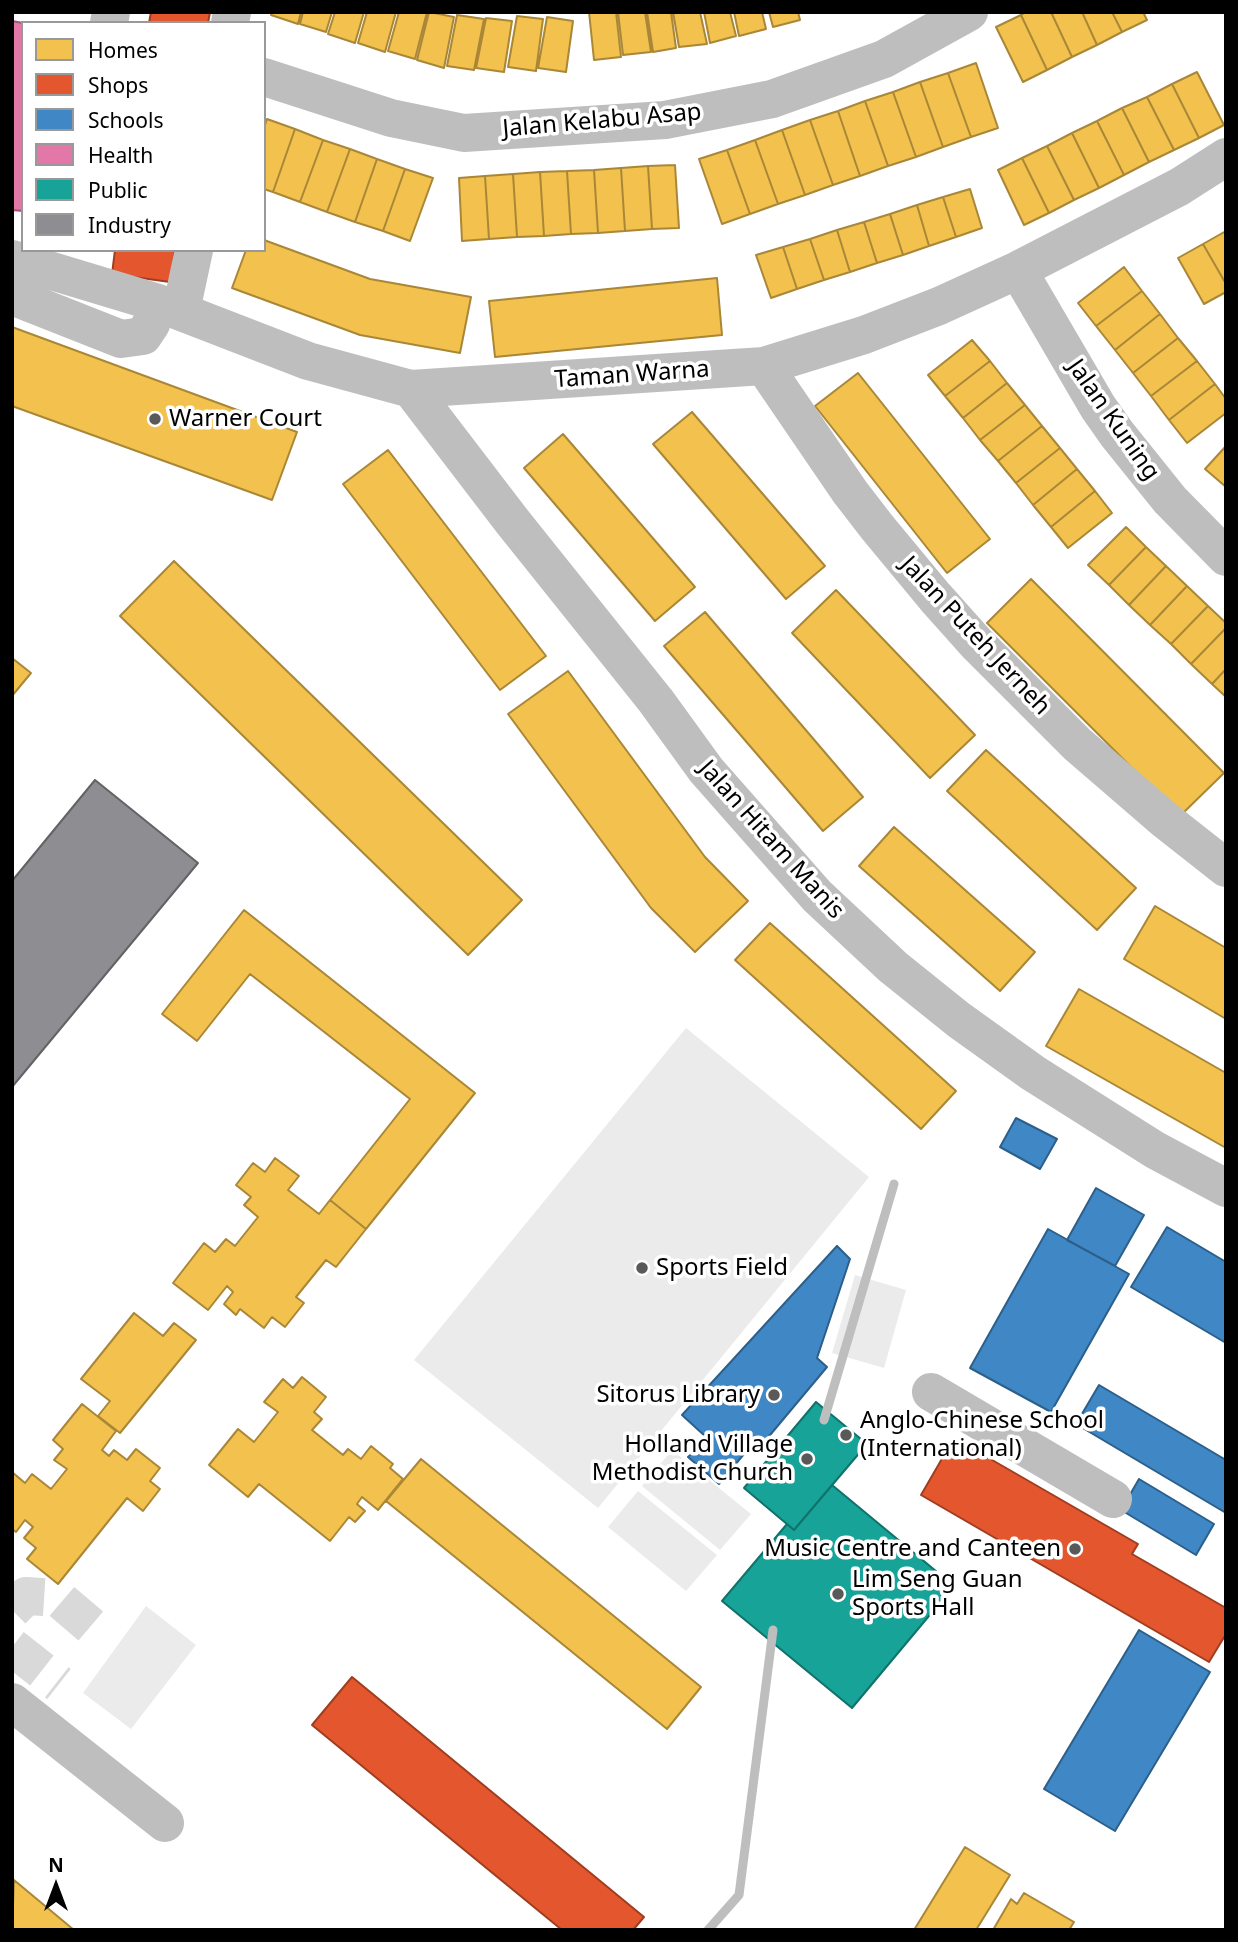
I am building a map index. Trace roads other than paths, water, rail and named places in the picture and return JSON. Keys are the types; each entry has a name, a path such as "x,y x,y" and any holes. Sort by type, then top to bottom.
{"street":[{"name":"Jalan Kelabu Asap","path":"266,78 391,118 464,133 665,120 772,99 835,77 884,59 970,12"},
{"name":"Taman Warna","path":"12,259 71,263 170,307 308,360 411,389 764,366 864,335 939,306 1018,270 1179,187 1226,158"},
{"path":"12,296 121,339 143,336 170,307 193,252"},
{"name":"Jalan Kuning","path":"1018,270 1098,407 1117,434 1170,500 1226,557"},
{"name":"Jalan Puteh Jerneh","path":"764,366 850,492 977,644 1077,744 1165,820 1226,868"},
{"name":"Jalan Hitam Manis","path":"411,389 656,701 706,770 817,896 893,967 1022,1066 1155,1150 1226,1188"},
{"path":"931,1392 1113,1499"},
{"path":"12,1702 165,1824"}],"waterway":[{"path":"824,1420 894,1184"},
{"path":"708,1930 739,1895 773,1630"}],"tunnel":[{"path":"12,1610 26,1596 58,1598 99,1633"},
{"path":"12,1647 59,1684"}],"place":[{"name":"Warner Court","path":"155,419"},
{"name":"Sports Field","path":"642,1268"},
{"name":"Sitorus Library","path":"774,1395"},
{"name":"Anglo-Chinese School (International)","path":"846,1435"},
{"name":"Holland Village Methodist Church","path":"807,1459"},
{"name":"Music Centre and Canteen","path":"1075,1549"},
{"name":"Lim Seng Guan Sports Hall","path":"838,1594"}]}
